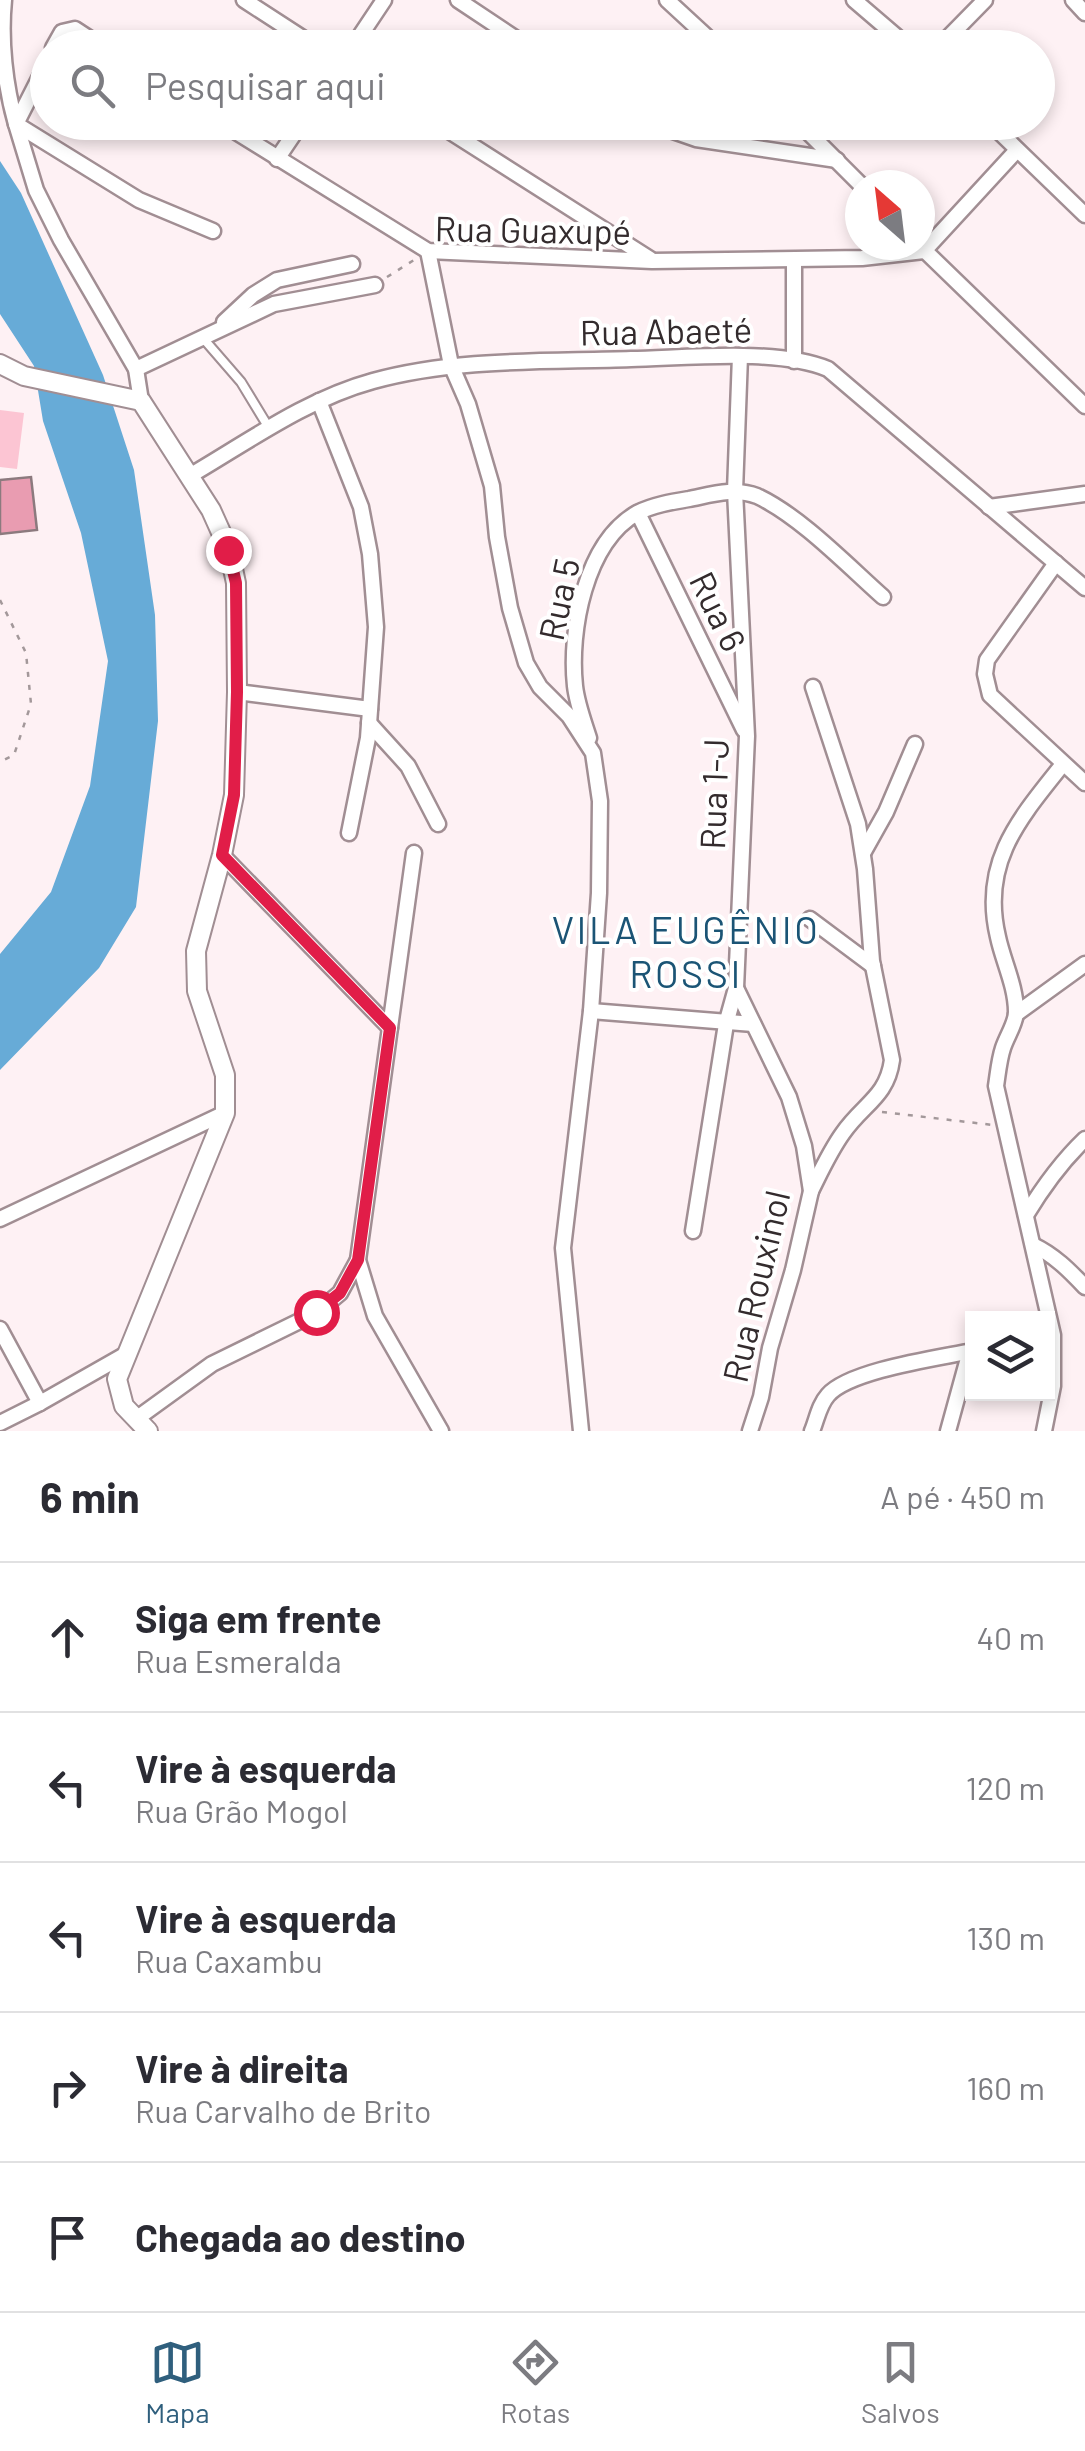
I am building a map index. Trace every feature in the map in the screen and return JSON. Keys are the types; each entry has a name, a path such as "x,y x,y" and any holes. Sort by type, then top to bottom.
{"street":[{"path":"4,0 3,95 36,190 136,370 142,401 211,510 228,550 236,583 234,795 196,951 197,991 225,1075 224,1113 117,1379 124,1406 142,1425 212,1364 316,1312 340,1293 358,1260 414,853"},
{"path":"244,0 290,30"},
{"path":"364,30 384,0"},
{"path":"458,0 503,30"},
{"path":"667,0 700,30"},
{"path":"854,0 889,30"},
{"path":"956,30 985,0"},
{"path":"1074,0 1085,13"},
{"path":"16,124 30,96"},
{"path":"16,124 30,133"},
{"path":"42,140 139,200 213,231"},
{"path":"248,140 428,252 451,365 468,404 492,486 496,537 526,663 540,686 569,716 593,754"},
{"path":"277,159 290,140"},
{"path":"463,140 652,261"},
{"path":"703,140 837,160"},
{"path":"816,140 847,170"},
{"path":"1007,140 1085,215"},
{"path":"935,235 1017,150"},
{"name":"Rua Guaxupé","path":"428,252 652,261 845,258"},
{"path":"794,260 794,361"},
{"path":"934,260 1085,406"},
{"path":"209,334 277,280 352,264"},
{"path":"136,370 274,304 374,286"},
{"name":"Rua Abaeté","path":"191,475 319,401 372,381 451,365 740,356 794,361 828,369 1085,588"},
{"name":"Rua 1-J","path":"693,1231 726,1024 736,988 746,736 736,491 740,356"},
{"path":"0,364 24,376 142,401"},
{"path":"319,401 361,507 370,554 376,627 368,738 350,833"},
{"path":"736,491 755,496 792,518 883,597"},
{"name":"Rua 5","path":"581,1431 562,1248 591,1011 600,801 593,754 575,688 574,643 584,593 600,549 620,525 657,505 736,491"},
{"path":"989,507 1085,494"},
{"name":"Rua 6","path":"638,513 746,736"},
{"path":"1056,562 986,660 985,674 990,695 1085,783"},
{"path":"811,1191 826,1158 883,1090 892,1060 873,966 858,824 813,688"},
{"path":"237,692 370,716 408,766 438,824"},
{"path":"862,854 886,812 915,744"},
{"path":"1045,1311 996,1086 1003,1048 1016,1014 994,912 996,869 1002,851 1027,810 1063,764"},
{"path":"222,855 390,1028"},
{"path":"810,920 873,966"},
{"path":"1016,1014 1085,964"},
{"name":"Rua Rouxinol","path":"736,988 789,1098 804,1146 811,1191 750,1431"},
{"path":"591,1011 753,1024"},
{"path":"0,1219 224,1113"},
{"path":"1026,1215 1063,1160 1085,1139"},
{"path":"1033,1245 1064,1265 1085,1287"},
{"path":"358,1260 375,1316 441,1431"},
{"path":"0,1330 40,1403"},
{"path":"812,1431 829,1393 848,1380 965,1352"},
{"path":"0,1423 128,1353"},
{"path":"948,1431 965,1374"},
{"path":"1044,1431 1050,1401"}],"lane":[{"path":"209,334 270,428"}],"path":[{"name":"Rua Guaxupé","path":"374,286 428,252"},
{"path":"0,600 26,653 31,704 14,754 0,762"},
{"path":"863,1110 1004,1127"}],"shaded area":[{"path":"0,410 24,413 17,469 0,467"}],"water":[{"path":"0,161 21,193 103,375 134,470 155,615 158,721 136,907 99,968 0,1070 0,954 51,892 90,786 108,661 81,533 43,421 34,366 0,314"}],"building":[{"path":"31,477 37,530 0,534 0,480"}],"district":[{"name":"VILA EUGÊNIO ROSSI","path":"686,951"}],"route":[{"path":"228,550 236,583 237,692 234,795 222,855 390,1028 358,1260 340,1293 316,1312"}]}
